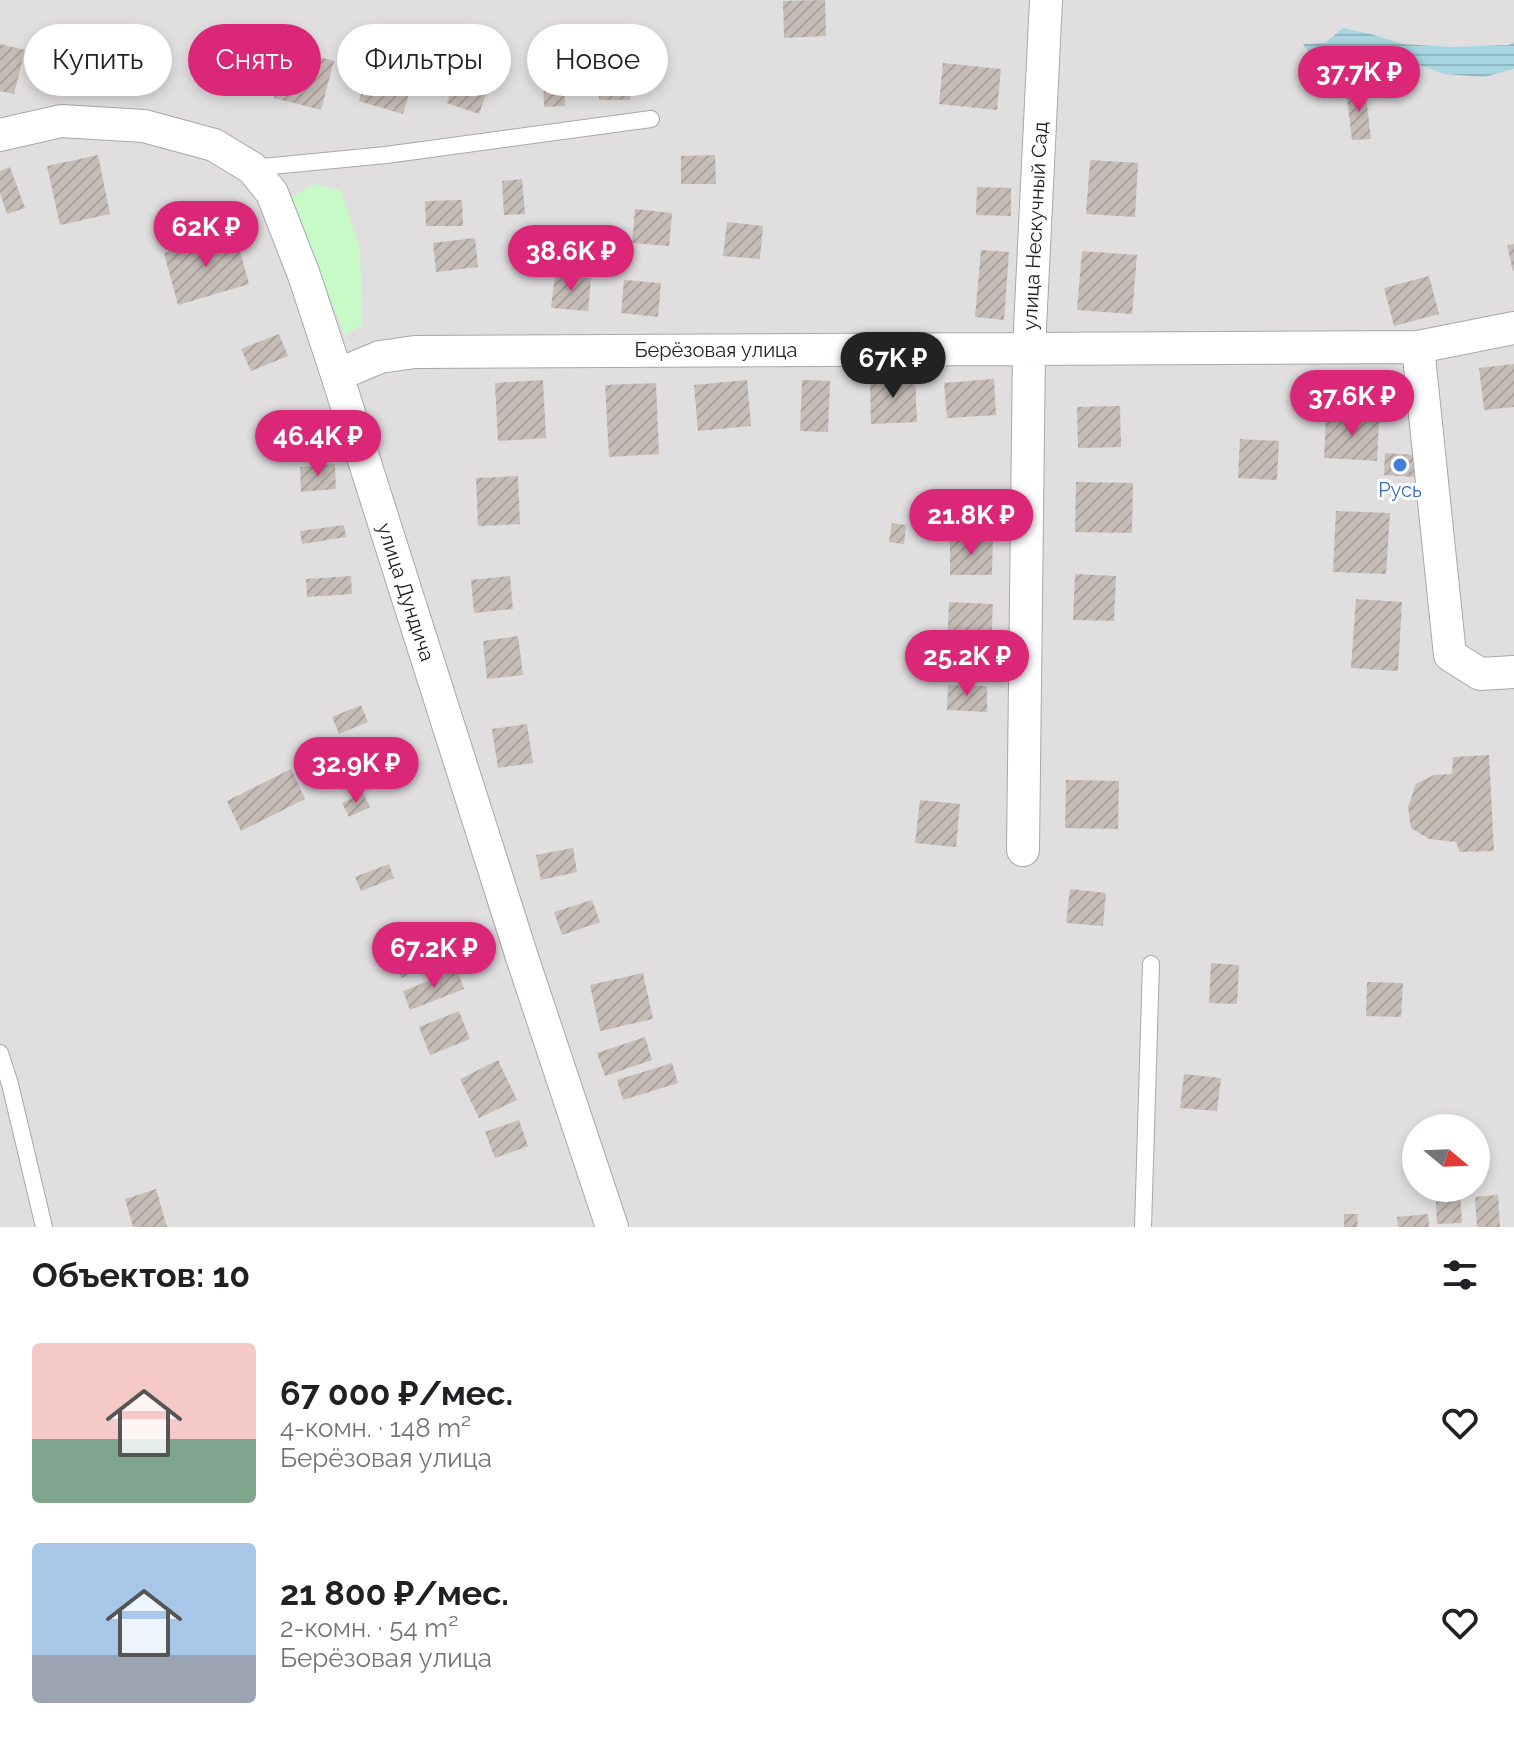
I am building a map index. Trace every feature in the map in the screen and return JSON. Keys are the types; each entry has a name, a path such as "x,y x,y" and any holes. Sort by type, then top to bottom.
{"street":[{"name":"улица Нескучный Сад","path":"1046,0 1029,349 1418,347 1514,328"},
{"name":"улица Дундича","path":"0,135 61,121 144,126 214,145 252,168 272,193 304,275 337,375 522,957 612,1227"},
{"path":"1418,347 1450,655 1480,674 1514,672"},
{"name":"Берёзовая улица","path":"337,375 380,357 415,352 1029,349"},
{"path":"1023,850 1029,349"}],"lane":[{"path":"252,168 386,155 651,119"},
{"path":"1143,1227 1151,964"},
{"path":"0,1053 44,1227"}],"shaded area":[{"path":"0,0 1514,0 1514,1227 0,1227"}],"green space":[{"path":"313,184 341,191 360,249 362,325 345,335 290,198"}],"water":[{"path":"1343,28 1402,44 1451,47 1509,45 1514,42 1514,69 1484,77 1444,74 1410,62 1346,67 1314,61 1303,44 1325,43"}],"building":[{"path":"825,0 826,36 784,38 783,1"},
{"path":"0,44 24,50 14,94 0,91"},
{"path":"321,57 334,61 321,110 274,98 321,96"},
{"path":"943,63 1001,69 997,110 939,104"},
{"path":"1365,88 1371,139 1352,140 1346,90"},
{"path":"361,96 408,96 403,114 359,101"},
{"path":"449,96 485,96 479,114 447,103"},
{"path":"544,96 565,96 565,106 544,107"},
{"path":"599,96 630,96 630,100 599,100"},
{"path":"98,155 110,214 60,225 47,166"},
{"path":"715,155 716,184 681,184 681,156"},
{"path":"1090,160 1138,163 1135,217 1086,214"},
{"path":"10,167 25,208 7,214 0,193 0,171"},
{"path":"522,179 525,214 504,215 502,181"},
{"path":"977,187 1011,188 1011,216 976,215"},
{"path":"462,200 463,226 426,226 425,201"},
{"path":"635,209 672,213 669,246 632,243"},
{"path":"727,222 763,226 760,259 723,256"},
{"path":"235,233 249,284 178,305 164,253"},
{"path":"475,238 478,267 436,272 433,243"},
{"path":"1514,244 1514,271 1513,271 1507,245"},
{"path":"981,250 1009,252 1004,320 975,317"},
{"path":"1082,251 1137,255 1132,314 1077,310"},
{"path":"555,275 591,278 588,311 551,308"},
{"path":"1429,276 1439,314 1394,326 1384,288"},
{"path":"624,280 661,283 658,317 621,313"},
{"path":"279,334 288,356 251,371 241,349"},
{"path":"1514,364 1514,407 1484,410 1479,368"},
{"path":"915,376 917,422 871,424 870,377"},
{"path":"994,379 996,415 947,418 944,383"},
{"path":"543,380 546,438 498,441 495,383"},
{"path":"747,380 751,426 698,431 694,385"},
{"path":"802,380 830,381 828,432 800,431"},
{"path":"656,383 659,454 609,457 605,385"},
{"path":"1120,406 1121,447 1078,448 1077,407"},
{"path":"318,412 324,429 277,447 271,431"},
{"path":"1326,416 1379,419 1377,461 1324,458"},
{"path":"1240,439 1279,441 1277,480 1238,478"},
{"name":"Русь","path":"1385,453 1415,455 1415,477 1384,475"},
{"path":"335,464 336,489 301,492 300,467"},
{"path":"518,476 520,524 478,526 476,478"},
{"path":"1076,482 1133,483 1132,533 1075,532"},
{"path":"1336,511 1390,513 1386,574 1333,572"},
{"path":"892,523 906,525 904,544 889,542"},
{"path":"344,525 346,537 302,544 300,531"},
{"path":"950,538 993,539 992,575 950,575"},
{"path":"1075,574 1116,576 1114,621 1073,620"},
{"path":"351,576 352,594 307,597 306,579"},
{"path":"510,576 513,609 474,613 471,580"},
{"path":"1356,599 1402,602 1398,671 1351,668"},
{"path":"949,602 993,604 991,647 947,645"},
{"path":"518,636 523,675 487,679 483,641"},
{"path":"948,685 987,686 987,712 947,710"},
{"path":"361,705 368,722 339,734 332,717"},
{"path":"527,724 533,763 498,768 492,729"},
{"path":"1489,755 1494,851 1460,852 1456,842 1429,839 1411,828 1408,807 1416,784 1434,775 1452,774 1453,757"},
{"path":"291,769 305,799 241,831 227,801"},
{"path":"1066,780 1119,781 1118,829 1065,828"},
{"path":"363,793 370,807 349,817 342,803"},
{"path":"920,800 960,804 956,847 915,843"},
{"path":"573,848 577,872 541,880 536,855"},
{"path":"389,864 394,878 361,891 355,877"},
{"path":"1070,889 1106,893 1103,926 1066,923"},
{"path":"592,900 600,922 562,935 554,912"},
{"path":"436,938 445,954 402,978 393,962"},
{"path":"1211,963 1239,965 1237,1004 1209,1003"},
{"path":"457,970 464,989 410,1010 403,991"},
{"path":"643,973 653,1019 600,1031 590,985"},
{"path":"1367,982 1403,983 1401,1017 1366,1016"},
{"path":"459,1011 470,1039 430,1055 419,1027"},
{"path":"645,1037 652,1060 605,1076 597,1053"},
{"path":"498,1060 517,1100 479,1118 460,1079"},
{"path":"672,1063 678,1083 623,1100 617,1080"},
{"path":"1184,1074 1221,1078 1217,1111 1180,1108"},
{"path":"519,1120 528,1146 495,1158 485,1132"},
{"path":"156,1189 167,1227 133,1227 125,1199"},
{"path":"1498,1195 1500,1227 1477,1227 1475,1202 1490,1202 1490,1196"},
{"path":"1436,1202 1461,1202 1462,1223 1437,1224"},
{"path":"1344,1214 1358,1214 1357,1227 1344,1227"},
{"path":"1428,1214 1429,1227 1398,1227 1397,1217"}],"place":[{"name":"Русь","path":"1400,465"}]}
